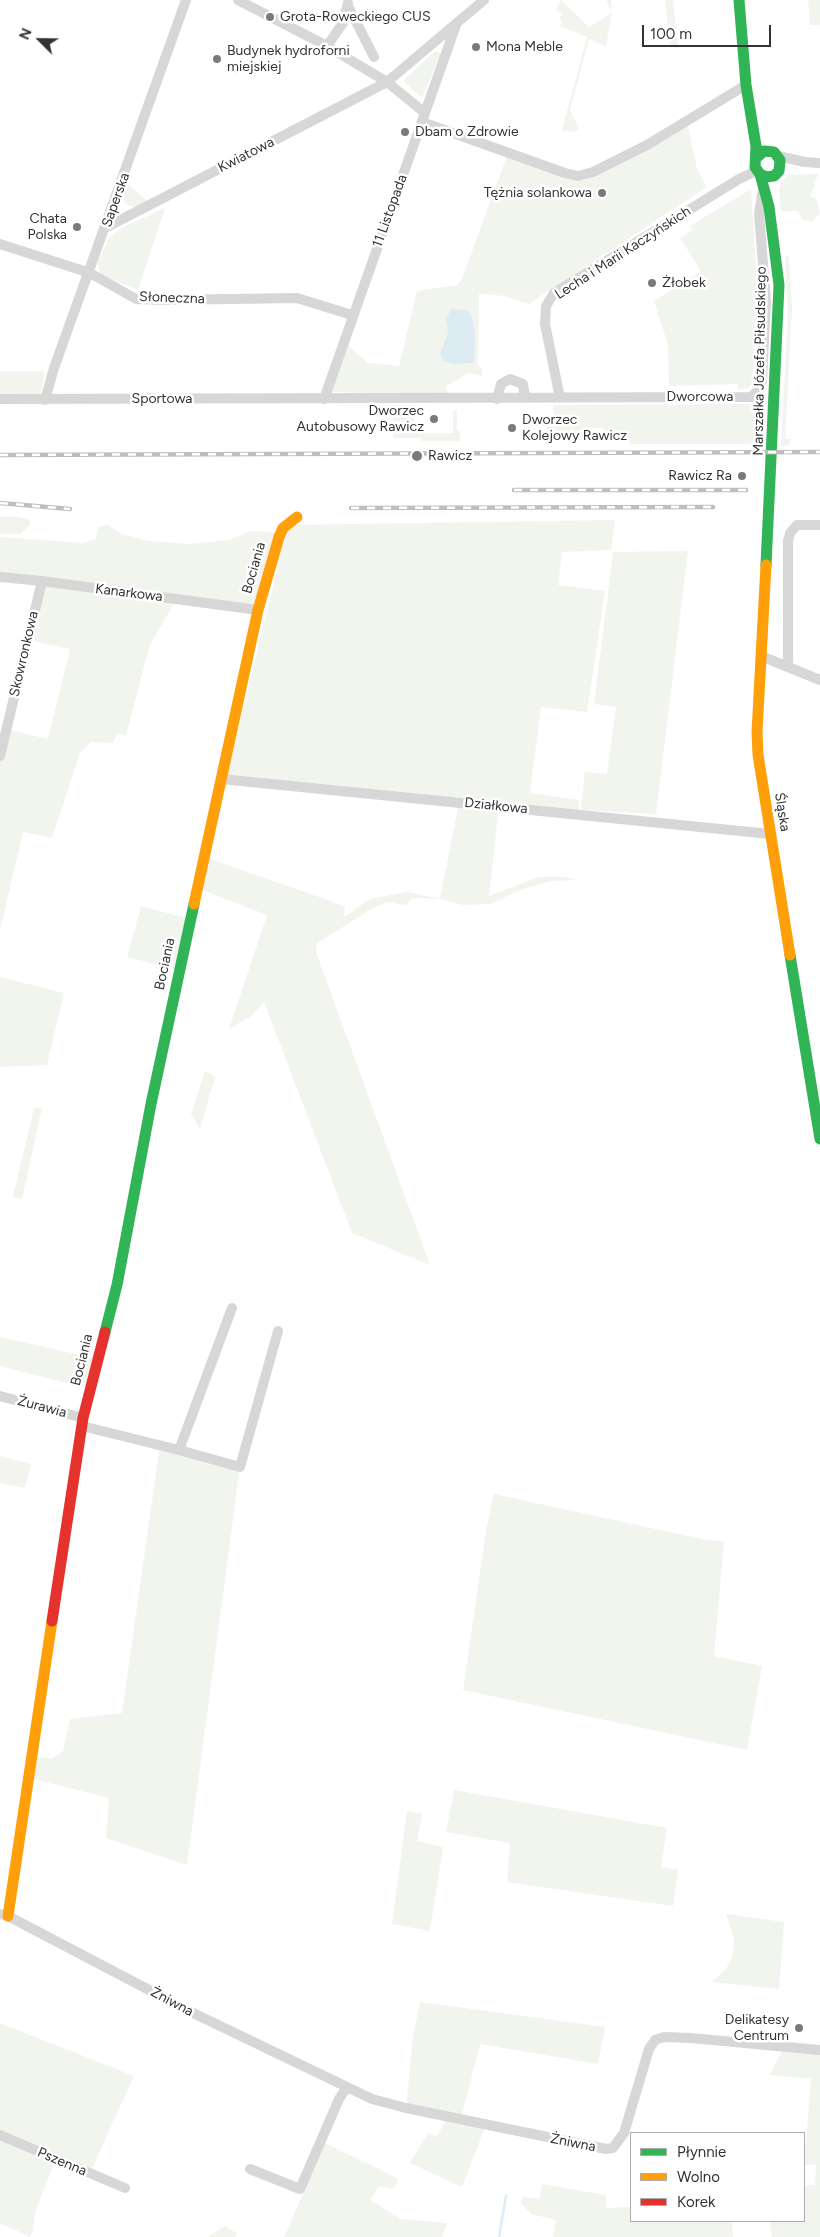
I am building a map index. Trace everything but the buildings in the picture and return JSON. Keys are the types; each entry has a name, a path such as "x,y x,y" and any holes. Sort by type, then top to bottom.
{"street":[{"name":"Saperska","path":"45,400 54,368 90,273 186,0"},
{"path":"238,0 327,46 387,82 423,118 565,173 578,176 593,172 647,145 746,85"},
{"name":"Kwiatowa","path":"105,228 387,82 484,0"},
{"path":"739,0 746,85 758,172 766,177 805,162"},
{"path":"327,46 343,23 348,3"},
{"path":"348,3 374,57"},
{"name":"11 Listopada","path":"324,398 456,24"},
{"path":"753,125 780,166 776,173"},
{"path":"756,158 761,152 773,153 805,162 820,163"},
{"name":"Marszałka Józefa Piłsudskiego","path":"758,172 769,207 779,285 770,486"},
{"name":"Lecha i Marii Kaczyńskich","path":"560,398 545,324 546,306 554,294 738,179 758,172"},
{"name":"Marszałka Józefa Piłsudskiego","path":"769,207 770,189 776,173"},
{"name":"Dworcowa","path":"324,398 751,397 761,385 766,301 759,214 763,189"},
{"name":"Słoneczna","path":"0,244 90,273 136,298 166,300 297,298 352,316"},
{"path":"497,399 501,384 510,379 523,384 525,398"},
{"name":"Sportowa","path":"0,399 324,398"},
{"name":"Śląska","path":"770,486 760,656 758,755 820,1138"},
{"name":"Bociania","path":"4,1915 83,1422 116,1285 151,1104 258,610 278,536 283,528 297,517"},
{"path":"788,667 788,541 793,528 797,526 820,525"},
{"name":"Kanarkowa","path":"0,577 258,610"},
{"name":"Skowronkowa","path":"0,756 42,581"},
{"path":"760,656 820,680"},
{"name":"Działkowa","path":"221,779 770,834"},
{"path":"179,1450 232,1308"},
{"path":"83,1422 240,1467 278,1331"},
{"name":"Żurawia","path":"0,1396 83,1422"},
{"name":"Żniwna","path":"4,1915 191,2012 372,2099 406,2108 606,2149 613,2148 624,2133 649,2049 655,2040 664,2037 691,2038 820,2050"},
{"path":"250,2169 300,2189 339,2099 347,2087"},
{"name":"Pszenna","path":"0,2135 125,2188"}],"shaded area":[{"path":"561,0 589,27 612,13 606,46 589,39 570,110 579,129 574,132 562,130 587,37 560,26 562,22 559,18 562,15 556,10"},
{"path":"606,0 611,0 612,13"},
{"path":"665,0 673,0 678,48 670,47"},
{"path":"808,0 820,0 820,25 810,25"},
{"path":"435,51 440,53 440,55 422,98 403,81"},
{"path":"234,62 238,62 242,68 238,74 234,74 230,70 230,66"},
{"path":"687,121 697,169 707,187 529,304 505,296 479,294 478,366 482,369 482,376 468,373 445,387 449,395 332,392 328,386 343,341 368,363 399,366 417,291 457,285 462,279 508,153 578,176","holes":["471,313 475,334 440,354 448,332 446,320"]},
{"path":"818,174 810,197 817,199 820,213 812,222 802,219 797,211 781,211 779,191 781,182 789,175"},
{"path":"123,179 151,205 135,207 128,205 124,201"},
{"path":"751,189 758,296 752,383 748,388 738,390 738,384 669,386 668,345 654,301 701,271 680,238 692,231 690,226"},
{"path":"165,208 138,290 102,275 99,270 98,261 110,237 123,227"},
{"path":"785,255 789,257 792,308 785,439 791,439 789,445 781,447 788,310"},
{"path":"451,309 465,310 471,313 475,334 474,363 455,364 443,361 440,354 448,332 446,320"},
{"path":"0,371 42,371 45,374 40,395 0,396"},
{"path":"748,404 755,407 761,413 762,419 758,422 760,444 630,444 630,440 605,440 604,428 589,428 589,434 594,434 594,440 578,440 577,436 547,436 547,422 554,422 553,405"},
{"path":"393,405 414,405 414,433 453,433 453,410 457,410 457,430 460,431 460,441 421,441 421,438 393,438"},
{"path":"0,517 19,517 29,520 30,525 20,534 0,534"},
{"path":"615,520 611,550 562,552 558,585 605,591 587,712 541,707 530,793 579,800 578,814 499,806 489,896 539,877 566,877 577,880 551,881 520,890 491,904 463,905 440,899 459,802 221,779 230,763 279,563 258,610 181,596 173,605 150,645 126,735 117,734 113,743 91,742 80,753 52,838 23,832 0,930 0,756 6,729 48,739 70,649 28,640 42,581 0,577 0,537 83,543 96,539 98,527 108,525 122,534 148,541 189,544 230,540 251,531 274,532 289,525"},
{"path":"688,551 656,814 581,810 585,772 607,774 616,707 594,704 613,552"},
{"path":"204,857 345,906 344,917 370,899 407,892 440,899 413,898 405,905 388,902 373,908 316,944 317,955 430,1265 352,1233 264,1002 250,1017 229,1029 267,915 197,888"},
{"path":"141,906 190,919 179,970 127,957"},
{"path":"0,977 64,993 47,1065 0,1067"},
{"path":"205,1071 215,1077 200,1129 191,1114"},
{"path":"34,1108 42,1108 22,1199 13,1197"},
{"path":"0,1337 98,1359 91,1389 0,1366"},
{"path":"160,1445 240,1467 187,1865 106,1838 109,1798 29,1778 33,1757 52,1759 63,1751 70,1719 122,1713"},
{"path":"0,1456 31,1464 25,1488 0,1483"},
{"path":"494,1494 702,1539 724,1542 714,1656 762,1666 747,1750 463,1690 486,1531"},
{"path":"454,1790 667,1828 661,1867 678,1870 673,1906 507,1882 510,1843 446,1832"},
{"path":"407,1811 422,1814 417,1841 443,1847 430,1931 392,1924"},
{"path":"726,1914 784,1922 779,1989 712,1982 726,1969 733,1955 734,1938"},
{"path":"420,2002 605,2027 598,2064 480,2044 461,2119 486,2125 462,2187 410,2163 428,2133 437,2136 448,2117 406,2108 413,2036"},
{"path":"0,2023 134,2076 90,2173 59,2160 54,2164 35,2212 33,2231 30,2237 0,2223"},
{"path":"784,2047 820,2050 820,2237 772,2237 769,2222 805,2222 805,2185 815,2185 816,2165 805,2165 811,2079 770,2075"},
{"path":"325,2143 399,2179 393,2189 379,2186 370,2200 401,2219 447,2223 442,2237 284,2237"},
{"path":"542,2184 606,2195 606,2208 630,2207 630,2222 732,2222 733,2237 553,2237 556,2220 531,2214 521,2203 522,2197 539,2199"},
{"path":"225,2226 237,2233 235,2237 207,2237"}],"waterway":[{"path":"499,2237 506,2196"}],"railway":[{"path":"0,455 820,452"},
{"path":"514,490 746,490"},
{"path":"0,503 70,509"},
{"path":"351,508 713,507"}],"traffic: fast":[{"path":"739,0 746,85 756,146 755,167 760,174 766,177 774,176 779,171 780,160 774,152 764,151 756,158"},
{"path":"760,174 769,207 779,285 766,565"},
{"path":"105,1332 117,1285 151,1104 194,904"},
{"path":"790,955 820,1139"}],"traffic: slow":[{"path":"194,904 258,610 279,537 283,528 297,517"},
{"path":"766,565 757,732 758,755 790,955"},
{"path":"8,1916 52,1621"}],"traffic: jam":[{"path":"52,1621 83,1418 105,1332"}],"place":[{"name":"Grota-Roweckiego CUS","path":"270,17"},
{"name":"Mona Meble","path":"476,47"},
{"name":"Budynek hydroforni miejskiej","path":"217,59"},
{"name":"Dbam o Zdrowie","path":"405,132"},
{"name":"Tężnia solankowa","path":"602,193"},
{"name":"Chata Polska","path":"77,227"},
{"name":"Żłobek","path":"652,283"},
{"name":"Dworzec Autobusowy Rawicz","path":"434,419"},
{"name":"Dworzec Kolejowy Rawicz","path":"512,428"},
{"name":"Rawicz","path":"417,456"},
{"name":"Rawicz Ra","path":"742,476"},
{"name":"Delikatesy Centrum","path":"799,2028"}]}
